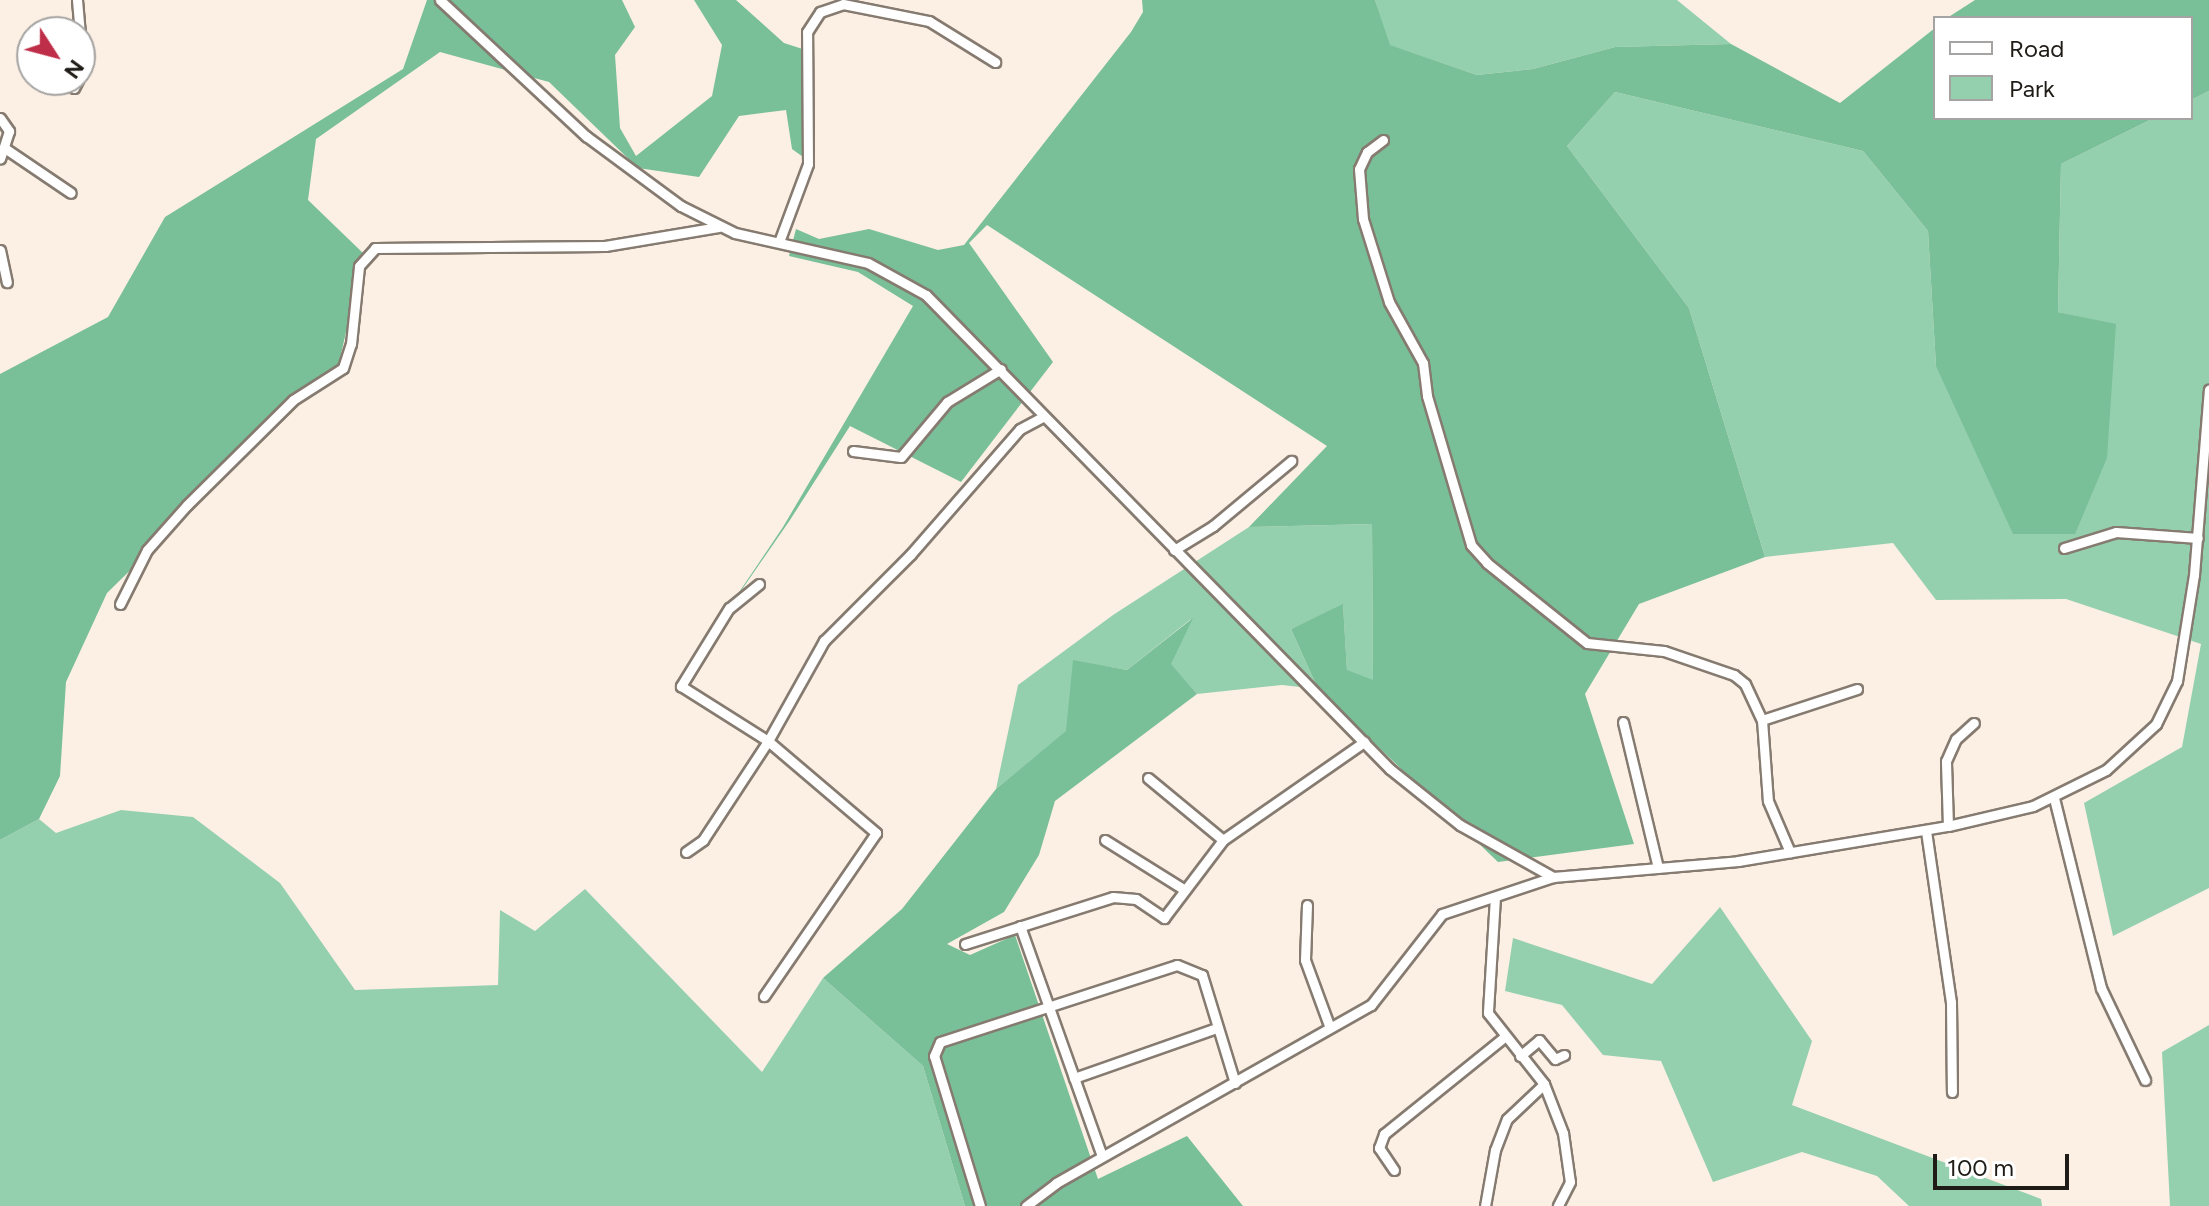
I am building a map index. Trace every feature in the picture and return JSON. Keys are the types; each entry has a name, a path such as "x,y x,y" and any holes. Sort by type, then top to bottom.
{"street":[{"path":"440,0 586,136 681,206 718,227 868,263 912,285 954,318 1043,417 1364,742 1437,810 1553,877"},
{"path":"779,242 808,164 807,32 820,12 843,4 929,21 995,62"},
{"path":"0,118 9,131 6,149 0,159"},
{"path":"1383,140 1367,152 1359,169 1363,219 1389,302 1423,363 1427,396 1471,545 1487,563 1583,640 1664,651 1734,675 1754,696 1762,720 1763,781 1790,852"},
{"path":"6,149 71,193"},
{"path":"120,604 147,550 187,505 293,400 343,368 351,344 359,266 375,248 605,246 718,227"},
{"path":"0,250 7,282"},
{"path":"853,451 901,457 947,402 1001,369"},
{"path":"1026,1206 1102,1156 1382,997 1442,914 1553,877 1790,852 1926,831 2054,798 2086,784 2128,754 2169,704 2184,651 2198,538 2209,390"},
{"path":"686,852 703,840 768,741 824,641 910,555 1020,429 1043,417"},
{"path":"1174,550 1213,526 1291,461"},
{"path":"2064,548 2116,532 2198,538"},
{"path":"759,584 729,608 681,686 768,741 876,833 764,996"},
{"path":"1762,720 1857,689"},
{"path":"1623,722 1658,868"},
{"path":"1948,826 1946,761 1956,739 1974,723"},
{"path":"965,944 1127,895 1164,918 1223,840 1364,742"},
{"path":"1148,778 1223,840"},
{"path":"2054,798 2101,988 2145,1080"},
{"path":"1926,831 1951,1002 1952,1092"},
{"path":"1105,840 1185,890"},
{"path":"1495,897 1486,1003 1503,1038 1544,1084 1571,1163 1567,1192 1558,1206"},
{"path":"1307,905 1305,960 1330,1028"},
{"path":"1020,926 1047,1010 1102,1156"},
{"path":"980,1206 934,1056 940,1042 1047,1010 1177,965 1202,975 1235,1083"},
{"path":"1074,1078 1217,1028"},
{"path":"1394,1170 1378,1144 1384,1134 1503,1038"},
{"path":"1520,1056 1539,1040 1555,1059 1564,1055"},
{"path":"1485,1206 1495,1150 1507,1119 1544,1084"}],"green space":[{"path":"427,0 622,0 635,27 615,55 620,128 636,156 712,96 722,45 694,0 736,0 784,43 812,52 810,162 792,149 786,110 739,116 699,177 638,168 549,82 440,52 316,139 308,200 364,254 338,367 107,593 66,682 60,776 39,819 0,840 0,374 108,317 165,217 403,69"},
{"path":"1142,0 1375,0 1390,45 1477,75 1533,69 1615,47 1731,44 1840,103 1933,30 1933,120 2150,120 2061,164 2058,312 2116,324 2107,458 2075,534 2013,534 1936,366 1928,231 1863,151 1615,92 1567,146 1689,308 1765,557 1639,604 1585,694 1634,844 1498,862 1318,689 1291,629 1343,604 1347,670 1373,680 1372,524 1249,527 1327,446 987,225 969,243 1053,362 961,482 850,426 790,520 696,656 783,527 913,306 858,272 789,256 796,229 819,239 869,229 938,250 964,245 1131,32 1143,12"},
{"path":"1375,0 1677,0 1731,44 1615,47 1533,69 1477,75 1389,45"},
{"path":"1975,0 2209,0 2209,91 2193,99 2193,16 1950,16"},
{"path":"2209,91 2209,888 2113,936 2084,803 2182,747 2201,644 2066,599 1936,600 1893,543 1765,557 1689,308 1567,146 1615,92 1863,151 1928,231 1936,366 2116,325 2058,312 2061,164 2150,120 2193,120 2193,99"},
{"path":"1372,524 1373,681 1347,671 1343,605 1291,629 1318,689 1282,685 1197,694 1170,664 1191,619 1127,670 1074,661 1067,731 996,789 1018,685 1113,615 1249,527"},
{"path":"1193,618 1171,664 1197,694 1055,801 1039,855 1004,912 947,944 970,955 1015,935 1098,1179 1187,1136 1243,1206 965,1206 923,1066 823,978 902,909 996,789 1066,731 1073,660 1127,670"},
{"path":"121,810 193,817 280,883 355,990 498,985 500,910 535,931 585,889 762,1072 823,978 923,1066 965,1206 0,1206 0,840 39,819 56,833"},
{"path":"1720,907 1812,1041 1792,1105 2041,1199 2042,1206 1909,1206 1877,1176 1802,1152 1713,1182 1661,1061 1603,1055 1562,1005 1505,991 1513,938 1652,984"},
{"path":"2209,1025 2209,1206 2170,1206 2162,1052"}]}
